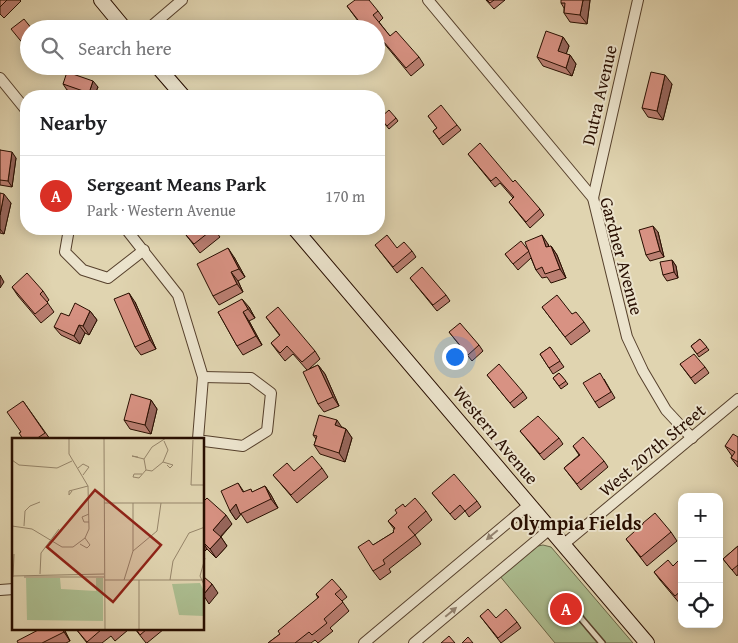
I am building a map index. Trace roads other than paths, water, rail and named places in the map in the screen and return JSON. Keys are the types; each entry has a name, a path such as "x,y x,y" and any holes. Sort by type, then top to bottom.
{"main road":[{"path":"101,0 118,20"},
{"path":"164,75 177,90"},
{"name":"Western Avenue","path":"300,235 648,643"}],"street":[{"path":"159,20 182,0"},
{"name":"Gardner Avenue","path":"428,0 593,198 627,336 643,371 666,410 692,438"},
{"name":"Dutra Avenue","path":"593,198 638,0"},
{"path":"0,78 20,103"},
{"path":"68,235 65,252 83,270 108,278 144,250"},
{"path":"131,235 178,295 202,377 198,438"},
{"path":"202,377 251,378 271,393 267,431 243,446 205,441"},
{"name":"West 207th Street","path":"564,544 738,399"},
{"path":"364,643 530,504"},
{"path":"414,643 550,528"}],"lane":[{"path":"579,616 602,643"}],"place":[{"name":"Sergeant Means Park","path":"566,609"}],"district":[{"name":"Olympia Fields","path":"576,522"}]}
